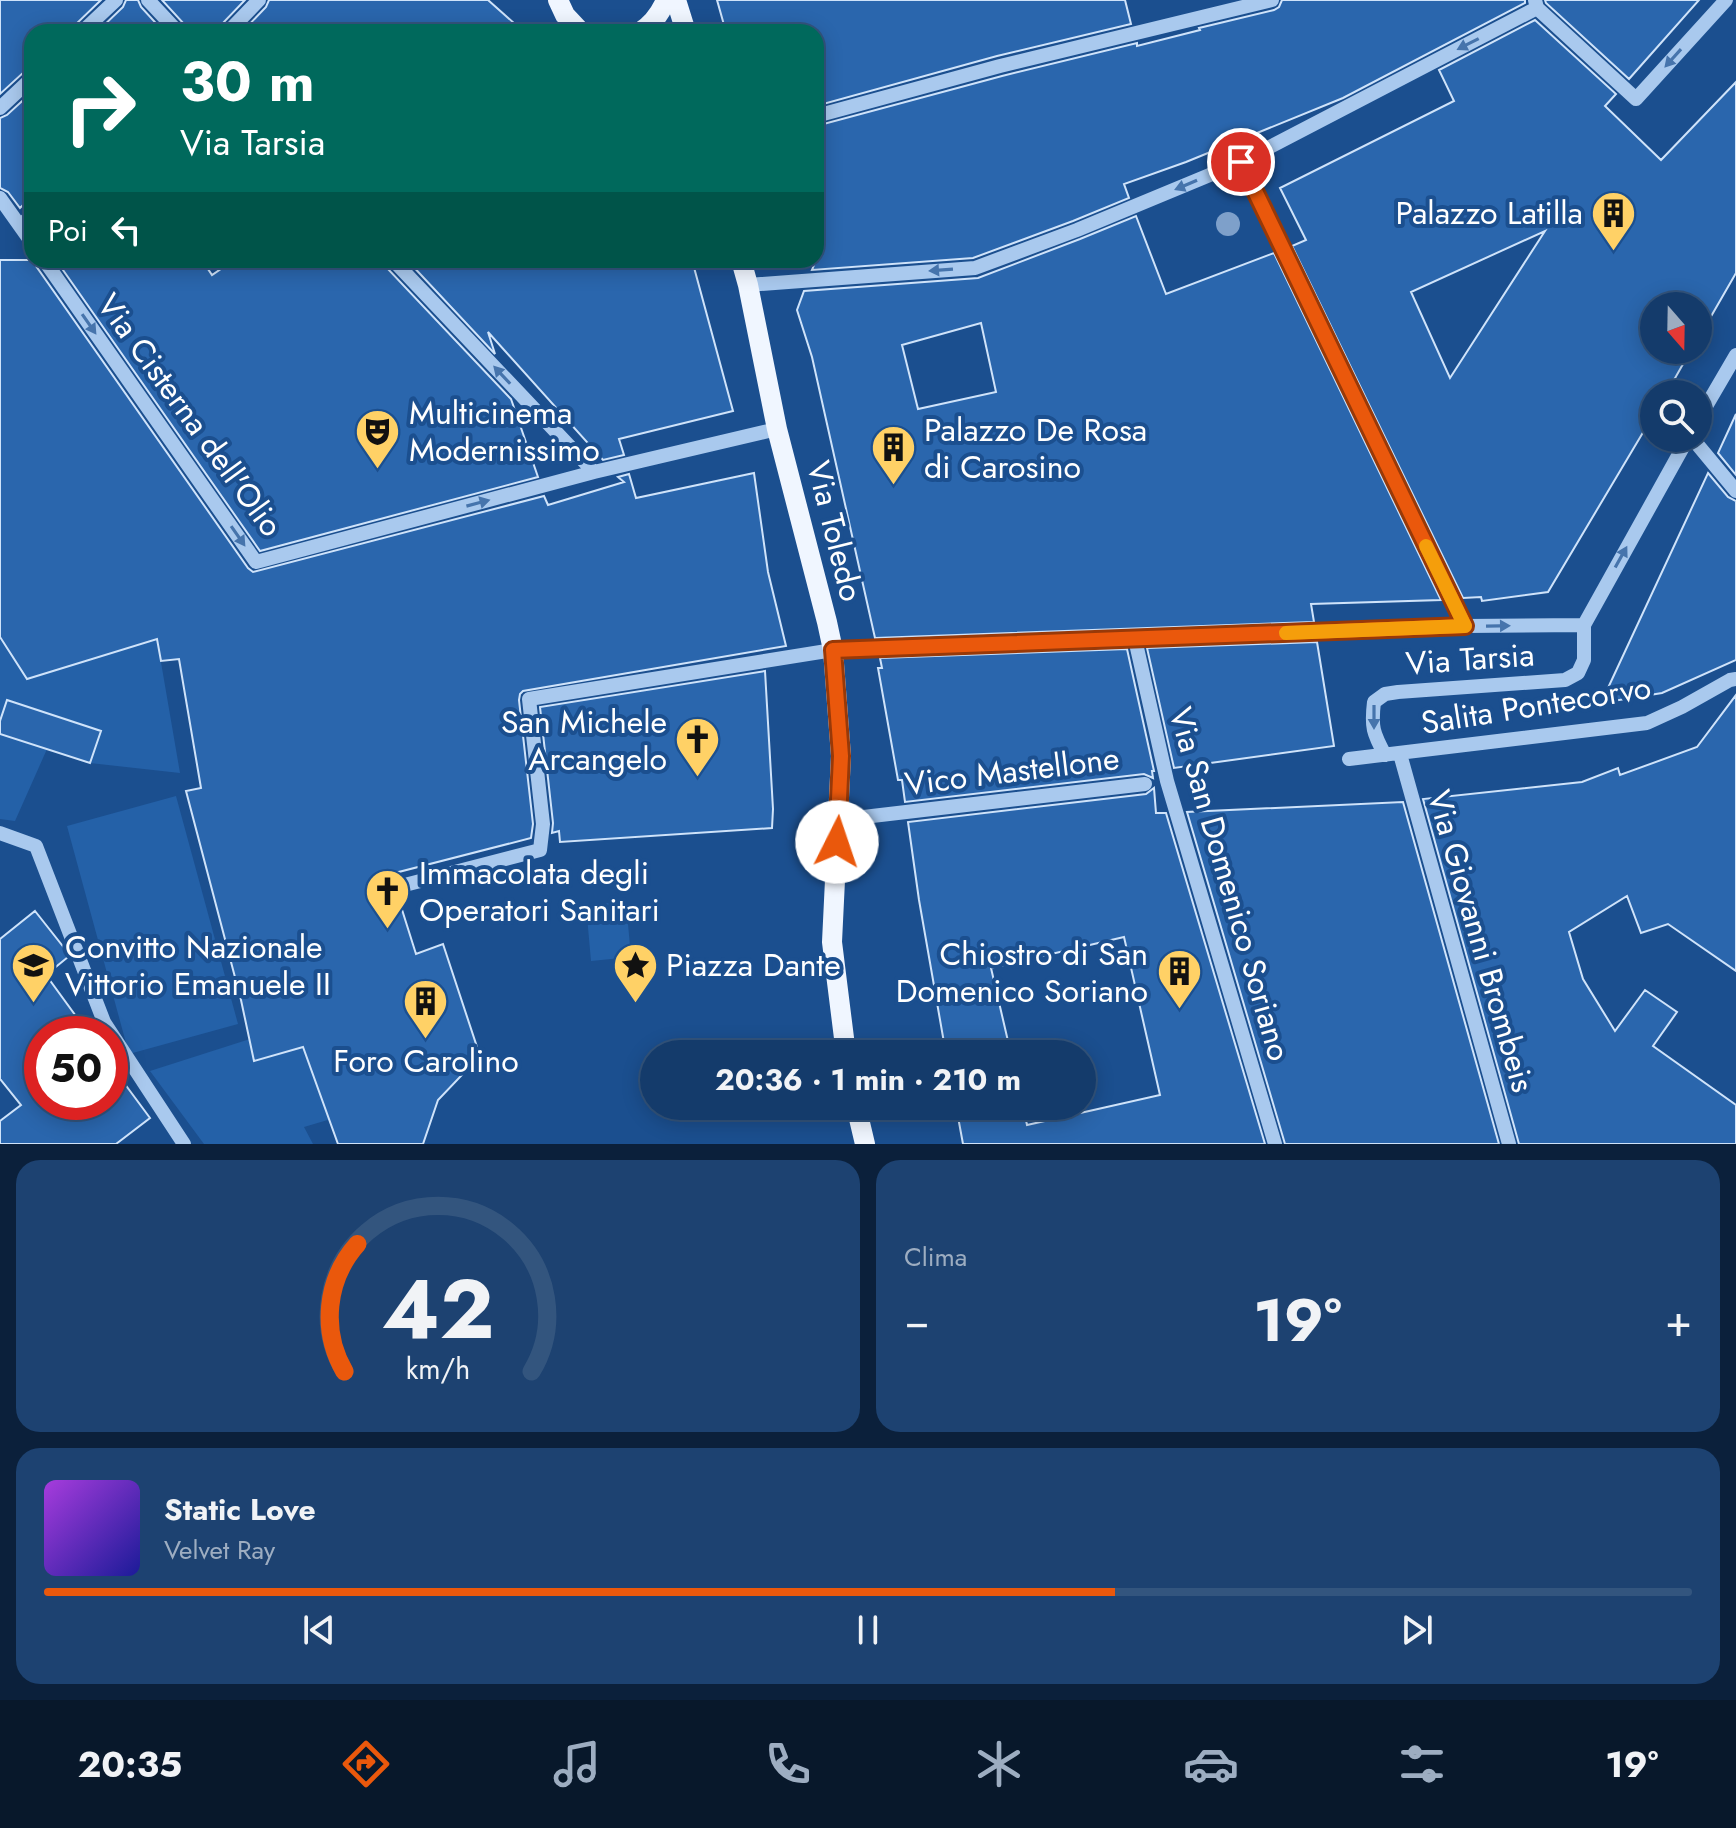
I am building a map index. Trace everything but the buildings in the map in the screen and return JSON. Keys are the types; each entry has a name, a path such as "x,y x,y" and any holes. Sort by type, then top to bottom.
{"main road":[{"path":"539,0 573,22"},
{"path":"652,24 666,0"},
{"path":"676,0 684,24"},
{"name":"Via Toledo","path":"743,268 777,429 833,650 841,756 838,820"},
{"path":"838,820 832,942 844,1040"},
{"path":"859,1120 865,1144"}],"street":[{"path":"90,24 116,0"},
{"path":"148,0 170,24"},
{"path":"236,24 259,0"},
{"path":"824,114 1000,66 1272,0"},
{"path":"748,285 975,268 1077,230 1241,162 1536,4 1636,99 1726,0"},
{"path":"0,108 24,86"},
{"path":"1241,162 1465,626"},
{"path":"0,198 24,232"},
{"path":"20,226 24,222"},
{"name":"Via Cisterna dell'Olio","path":"50,268 256,562 594,472 777,429"},
{"path":"401,268 594,472"},
{"path":"1712,396 1736,355"},
{"name":"Via Tarsia","path":"1392,754 1375,737 1372,723 1374,702 1385,694 1565,680 1578,673 1584,660 1584,625 1682,452"},
{"path":"1702,452 1736,491"},
{"name":"Via Tarsia","path":"397,887 540,850 543,824 529,699 833,650 1465,626 1584,625"},
{"name":"Via San Domenico Soriano","path":"1135,639 1167,781 1275,1144"},
{"name":"Salita Pontecorvo","path":"1392,754 1647,723 1736,679"},
{"path":"1349,759 1392,754"},
{"name":"Via Giovanni Brombeis","path":"1392,754 1509,1144"},
{"name":"Vico Mastellone","path":"838,820 1145,784"},
{"path":"0,833 36,846 104,1022 184,1144"}],"shaded area":[{"path":"0,637 12,656 47,673 157,639 180,773 90,763 101,731 7,700 0,721"},
{"path":"0,734 47,749 15,821 0,819"},
{"path":"176,796 238,1024 129,1054 128,1016 119,1016 67,826"},
{"path":"626,902 631,957 591,961 586,905"},
{"path":"250,1039 255,1061 303,1047 312,1072 348,1114 304,1127 313,1144 204,1144 150,1071"}],"slow traffic":[{"path":"1286,633 1465,626 1426,546"}],"place":[{"name":"Palazzo Latilla","path":"1614,252"},
{"name":"Multicinema Modernissimo","path":"378,470"},
{"name":"Palazzo De Rosa di Carosino","path":"893,487"},
{"name":"San Michele Arcangelo","path":"698,779"},
{"name":"Immacolata degli Operatori Sanitari","path":"388,930"},
{"name":"Convitto Nazionale Vittorio Emanuele II","path":"34,1004"},
{"name":"Piazza Dante","path":"635,1004"},
{"name":"Chiostro di San Domenico Soriano","path":"1179,1011"},
{"name":"Foro Carolino","path":"426,1041"}],"route":[{"path":"837,842 841,756 833,650 1465,626 1241,162"}]}
